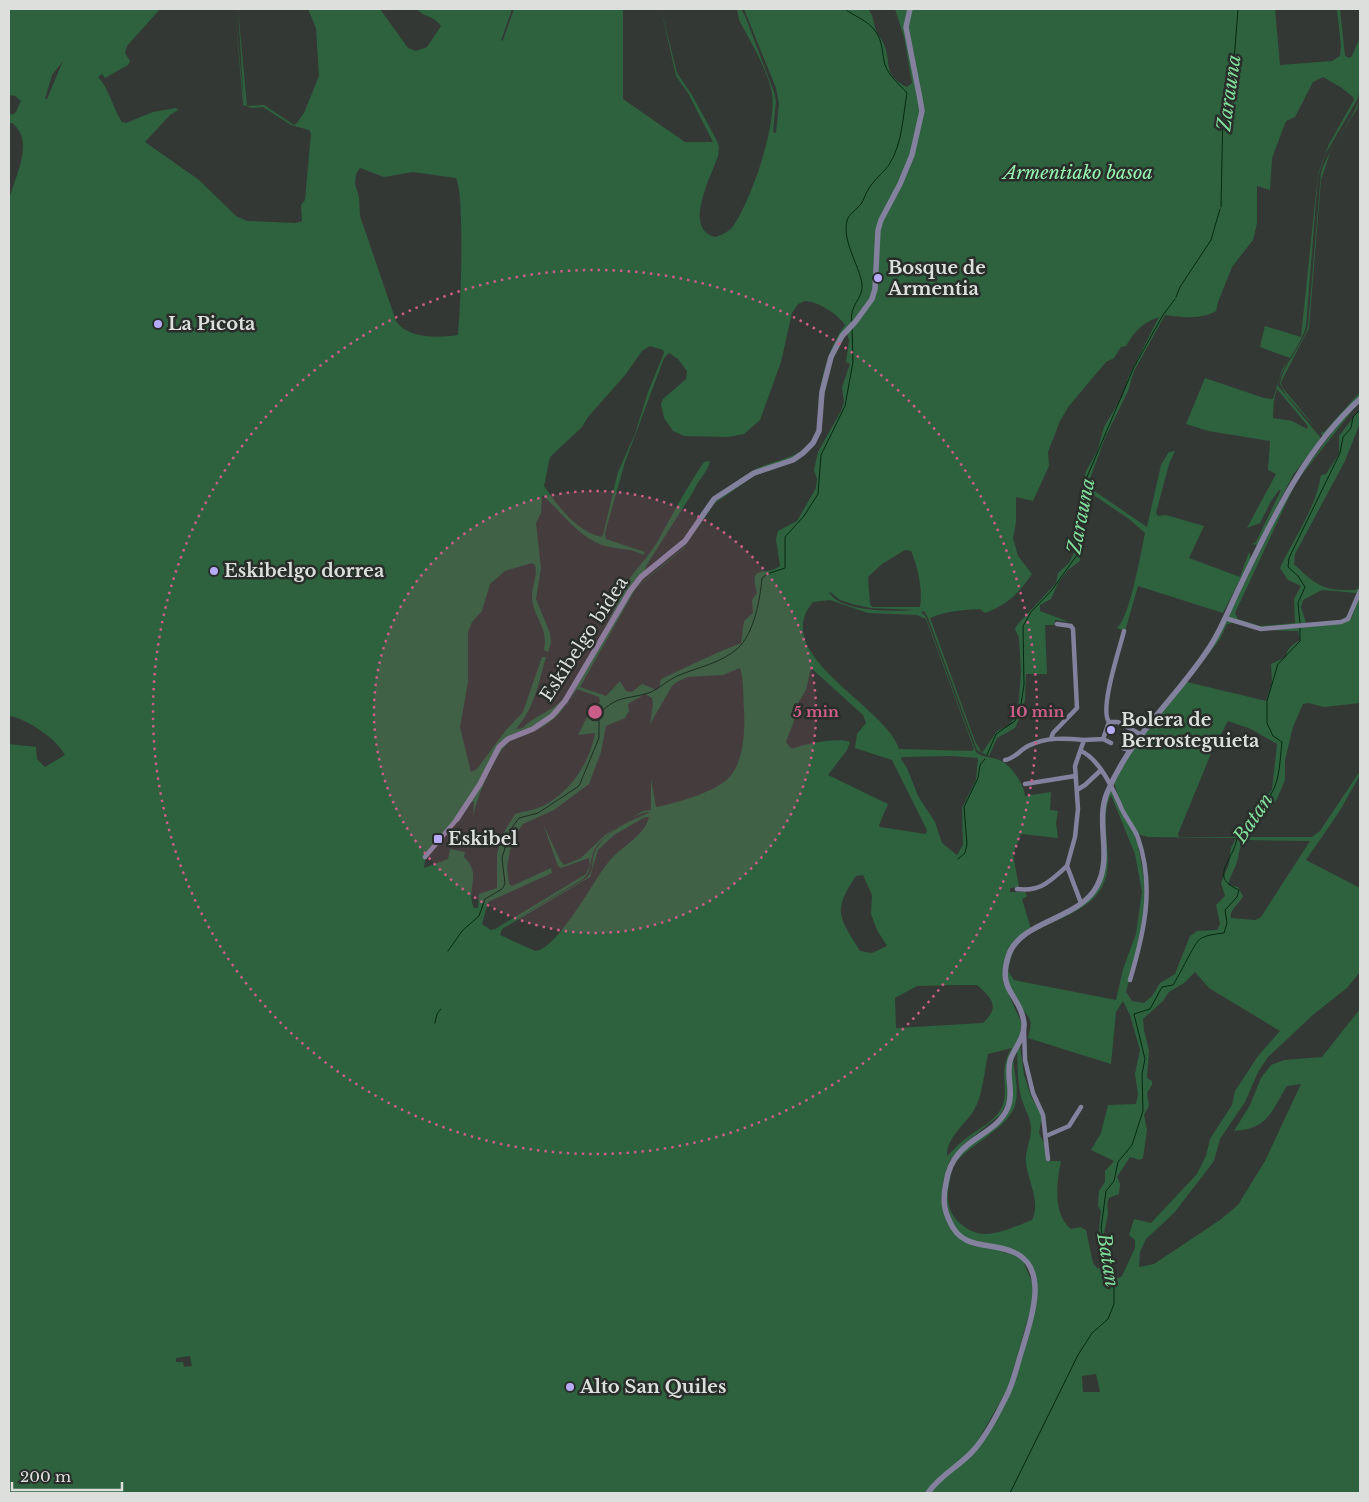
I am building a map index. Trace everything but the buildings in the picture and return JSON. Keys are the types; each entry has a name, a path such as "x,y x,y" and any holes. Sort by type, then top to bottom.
{"street":[{"name":"Eskibelgo bidea","path":"456,820 480,784 499,747 508,739 533,729 552,716 565,701 630,591 641,578 685,541 714,499 754,473 793,460 813,443 819,431 822,392 831,357 842,336 872,299 875,289 877,241 881,220 908,164 920,120 922,111 906,27 910,9"},
{"path":"1048,1159 1043,1115 1028,1076 1024,1054 1026,1038 1022,1017 1005,981 1005,968 1010,952 1020,938 1081,903 1094,892 1102,873 1103,811 1126,749 1205,653 1292,482 1336,425 1360,399"},
{"path":"1224,618 1262,629 1341,622 1348,619 1360,591"},
{"path":"1052,739 1053,733 1077,708 1073,629 1071,626 1057,624"},
{"path":"1103,739 1109,722 1107,720 1106,702 1124,630"},
{"path":"1109,722 1118,722 1140,734"},
{"path":"1005,760 1010,760 1027,747 1052,739 1103,739 1111,743"},
{"path":"1017,889 1029,890 1045,886 1066,866 1074,837 1078,808 1075,766 1084,740"},
{"path":"1081,751 1090,755 1100,771 1112,784 1123,813 1137,837 1146,884 1146,923 1130,980"},
{"path":"1077,790 1100,771"},
{"path":"1025,784 1075,776"},
{"path":"425,857 456,820"},
{"path":"1066,866 1081,903"},
{"path":"928,1493 937,1482 973,1451 1005,1400 1013,1381 1034,1306 1034,1283 1023,1258 1009,1251 974,1244 960,1237 950,1222 943,1200 947,1173 953,1158 998,1120 1008,1107 1010,1098 1010,1063 1024,1028"},
{"path":"1046,1136 1069,1126 1081,1107"}],"green space":[{"name":"Armentiako basoa","path":"9,9 160,9 127,46 125,53 130,61 128,65 105,78 102,74 98,77 122,122 126,123 153,112 176,108 178,110 170,115 145,142 199,180 236,216 247,221 296,223 302,221 301,205 305,200 311,133 309,130 291,125 263,107 252,108 243,105 235,9 244,105 238,9 247,106 264,105 294,125 304,113 319,76 316,28 308,9 380,9 408,48 416,51 427,47 441,26 436,20 422,14 417,9 512,9 501,41 514,9 623,9 623,99 685,142 713,142 688,93 676,76 661,9 677,73 692,95 719,146 718,156 706,188 700,213 701,224 705,232 715,237 732,227 741,213 762,161 773,107 772,93 767,75 739,20 737,9 741,9 745,16 774,92 776,101 773,132 776,133 779,104 776,88 744,9 868,9 872,15 876,31 884,44 891,73 899,83 907,87 912,83 904,37 895,9 1275,9 1280,65 1332,61 1340,56 1341,46 1337,9 1340,9 1345,56 1349,58 1352,56 1360,37 1360,87 1358,98 1326,153 1318,176 1306,326 1300,342 1283,372 1278,386 1320,437 1320,440 1293,475 1257,545 1252,544 1256,542 1281,490 1271,501 1260,523 1247,528 1276,474 1268,470 1270,441 1208,431 1186,424 1205,378 1264,398 1273,399 1282,370 1290,358 1260,347 1265,326 1301,337 1318,174 1329,144 1354,100 1342,88 1323,77 1313,82 1295,117 1286,121 1272,158 1270,190 1257,186 1257,223 1253,240 1232,267 1216,311 1198,317 1165,315 1134,371 1128,391 1104,440 1088,484 1090,488 1147,527 1161,465 1169,452 1175,451 1169,464 1156,513 1158,516 1166,515 1204,526 1189,558 1240,577 1249,552 1251,558 1223,613 1138,586 1125,631 1117,628 1122,622 1131,599 1145,533 1129,519 1089,492 1082,503 1078,517 1077,539 1080,561 1068,570 1058,583 1051,599 1040,605 1040,611 1069,622 1055,620 1055,625 1045,625 1047,674 1026,674 1025,700 1015,728 997,738 989,756 982,753 997,731 1010,725 1018,711 1021,671 1019,638 1015,629 1056,583 1058,573 1069,563 1074,553 1072,536 1086,471 1097,452 1104,427 1123,395 1128,378 1159,317 1140,328 1126,346 1121,347 1114,358 1106,362 1069,406 1060,421 1048,452 1049,466 1033,501 1016,497 1016,522 1013,538 1018,556 1032,574 1027,581 1006,602 993,610 985,613 980,609 948,612 930,618 975,741 982,752 977,750 928,618 924,611 921,612 926,617 976,752 982,756 1000,760 1007,765 1020,782 1025,796 1051,792 1050,810 1058,811 1056,823 1058,838 1021,834 1013,854 1019,887 1010,888 1010,892 1025,892 1027,896 1022,899 1031,929 1014,940 1004,962 1003,982 1022,1024 1019,1038 1008,1060 1008,1100 1000,1115 964,1144 950,1160 944,1178 941,1200 949,1224 953,1224 946,1194 946,1182 949,1171 963,1152 998,1123 1008,1111 1012,1098 1011,1071 1013,1058 1017,1097 1013,1110 1001,1125 955,1164 951,1175 948,1200 950,1209 957,1221 969,1230 978,1233 996,1233 1032,1220 1035,1199 1026,1163 1031,1125 1021,1097 1019,1083 1017,1049 1020,1045 1024,1075 1031,1096 1042,1116 1039,1133 1045,1145 1046,1161 1061,1161 1057,1197 1061,1215 1071,1229 1080,1227 1086,1230 1093,1263 1098,1269 1103,1264 1102,1251 1098,1240 1101,1211 1098,1206 1099,1191 1105,1182 1105,1171 1114,1161 1091,1150 1101,1133 1108,1105 1136,1104 1138,1094 1135,1074 1140,1050 1130,1015 1123,1001 1116,1012 1111,1064 1028,1038 1031,1027 1030,1020 1011,991 1006,976 1007,966 1015,948 1008,971 1014,980 1116,1000 1123,969 1136,934 1142,892 1135,854 1111,795 1106,817 1108,865 1102,887 1086,905 1030,934 1035,930 1077,908 1099,886 1104,875 1106,862 1104,811 1112,789 1137,841 1145,883 1144,922 1126,992 1132,1001 1144,1003 1152,996 1160,983 1175,974 1190,936 1197,931 1217,930 1220,924 1216,905 1225,896 1221,883 1229,864 1231,848 1236,838 1148,837 1137,834 1123,810 1114,783 1133,747 1209,651 1225,622 1230,621 1258,629 1233,623 1227,624 1220,639 1187,682 1266,701 1272,683 1271,664 1286,657 1290,647 1300,640 1298,631 1266,630 1340,623 1351,619 1360,595 1360,703 1324,707 1308,703 1303,704 1293,727 1285,760 1285,780 1277,799 1247,835 1249,837 1312,837 1320,831 1360,771 1360,775 1339,812 1306,860 1360,888 1360,972 1347,988 1314,1014 1268,1057 1258,1072 1245,1102 1220,1139 1214,1161 1174,1213 1146,1239 1140,1252 1139,1267 1154,1264 1220,1220 1238,1205 1265,1161 1301,1084 1287,1086 1268,1117 1255,1127 1234,1131 1250,1105 1261,1078 1271,1065 1284,1060 1322,1057 1360,1009 1360,1493 930,1493 940,1481 971,1455 987,1433 1011,1386 1022,1359 1035,1307 1035,1284 1030,1266 1021,1255 1017,1252 1004,1250 999,1251 1017,1256 1023,1261 1032,1282 1033,1300 1008,1388 976,1444 937,1480 926,1493 9,1493 9,744 36,747 37,759 45,767 65,755 55,742 40,730 24,721 9,716 9,200 23,149 19,131 12,123 9,123 9,112 12,115 16,112 21,101 15,96 9,95","holes":["63,61 47,99 45,99 52,75","918,81 923,112 917,137 914,138 921,108 916,82","360,168 384,177 413,172 456,178 460,193 461,235 458,335 442,337 424,336 408,331 396,321 360,216 359,197 355,184 356,174","805,301 821,306 845,325 835,341 825,368 819,396 816,432 809,444 796,454 753,470 710,501 676,550 682,545 715,498 754,472 790,460 811,444 819,427 821,390 832,351 841,335 850,326 836,351 847,333 849,340 846,362 850,364 842,387 844,402 818,452 814,470 817,479 816,488 797,521 778,531 776,539 780,566 760,572 755,577 757,593 752,600 753,613 744,621 741,643 661,679 657,690 642,684 632,692 626,691 620,681 606,696 580,687 636,588 683,549 714,504 754,476 797,460 813,447 818,433 814,443 801,456 755,474 714,503 682,549 633,590 570,700 577,689 599,697 600,702 589,713 578,735 595,733 588,756 576,778 558,796 538,808 515,814 501,837 497,855 497,888 479,894 478,908 474,908 471,894 473,876 470,864 464,857 465,852 450,849 448,859 424,868 426,854 446,831 473,793 498,746 511,736 539,725 566,702 633,586 657,566 645,572 646,566 707,469 710,461 704,462 656,544 628,581 590,657 565,697 523,728 516,729 532,704 546,657 542,657 523,712 506,730 477,769 471,772 460,727 468,682 468,632 472,622 482,611 490,584 505,571 532,563 535,565 536,573 532,596 544,634 544,650 548,652 551,643 550,633 536,599 541,568 536,523 541,513 542,495 577,529 593,541 607,547 638,552 643,555 645,552 606,539 605,533 625,462 664,358 669,353 678,359 687,371 686,379 663,399 661,404 664,418 673,431 684,436 728,437 744,434 760,420 781,362 792,313 798,304","650,346 663,350 664,353 648,392 635,434 618,472 601,537 583,529 568,517 544,486 550,457 582,427 588,417 626,374 642,351","1277,389 1308,426 1307,429 1292,421 1273,418 1274,399","905,550 911,551 919,579 920,607 873,607 870,605 868,577 882,564","829,591 840,600 856,605 871,608 915,610 868,609 842,603 834,598","830,600 868,613 917,615 926,619 974,749 972,751 899,749 890,733 874,715 834,679 817,660 806,641 803,622 813,602","740,668 743,689 744,735 739,760 732,774 718,786 708,791 656,807 651,779 651,810 643,811 630,819 651,812 619,827 604,839 594,854 591,870 585,879 494,932 583,879 590,869 594,851 603,839 617,827 605,835 581,858 564,865 543,824 558,866 561,868 589,858 590,866 586,874 495,929 491,930 482,924 488,902 552,873 551,868 512,886 509,884 507,867 512,840 523,824 554,810 589,784 601,752 606,726 625,718 629,711 628,704 645,694 652,698 650,724 672,686 687,677 723,675","811,668 863,715 866,723 857,734 855,748 892,760 927,830 926,834 880,827 879,825 888,804 828,775 847,750 850,742 838,740 812,743 792,749 786,742 795,718 798,703 806,690","1228,721 1251,729 1277,744 1272,790 1243,822 1239,833 1232,837 1179,837 1178,834 1212,751","952,756 978,758 976,780 962,808 963,845 957,855 942,843 935,822 918,796 907,768 901,759 902,757","645,817 649,817 644,829 605,866 578,907 551,942 535,951 500,935 502,929 590,877 598,850 614,835","1245,840 1310,841 1261,917 1255,920 1231,918 1233,909 1243,896 1238,887 1228,885","863,875 872,895 871,914 877,930 887,946 872,953 860,951 843,922 841,906 848,888 856,876","1195,972 1209,988 1280,1031 1258,1056 1235,1091 1232,1105 1210,1139 1206,1156 1197,1174 1151,1223 1134,1219 1129,1235 1135,1240 1135,1248 1122,1276 1119,1278 1115,1276 1104,1234 1108,1214 1108,1200 1119,1194 1120,1184 1117,1177 1130,1157 1140,1160 1143,1158 1147,1130 1144,1115 1149,1106 1147,1093 1152,1085 1152,1081 1147,1078 1149,1051 1143,1019 1163,1001 1169,992 1184,983","977,985 990,999 993,1008 983,1023 896,1028 895,998 917,986","1012,1048 1005,1064 1005,1094 999,1112 947,1156 953,1137 974,1110 981,1090 988,1054","190,1356 192,1366 184,1367 183,1362 176,1362 176,1358","1096,1374 1100,1392 1083,1392 1082,1376"]},
{"path":"1360,96 1357,109 1337,140 1353,114"},
{"path":"1330,152 1321,180 1309,328 1281,382 1282,387 1317,429 1286,395 1280,384 1285,369 1302,341 1308,326 1321,173"},
{"path":"834,354 824,396 820,429 823,396"},
{"path":"1360,392 1360,395 1323,436 1320,433 1324,432"},
{"path":"1360,401 1296,482 1235,613 1238,619 1260,626 1295,623 1294,599 1301,586 1288,580 1280,568 1310,511 1321,475 1326,474 1339,454 1339,436 1360,409 1360,423 1345,461 1295,554 1294,564 1321,586 1356,590 1360,584 1357,593 1322,590 1303,600 1301,607 1306,623 1341,620 1348,615 1353,604 1348,616 1338,622 1261,628 1231,620 1228,616 1293,485 1343,418"},
{"path":"566,706 543,727 520,736 543,725"},
{"path":"513,739 502,749 486,778 473,817 474,802 470,801 496,754 505,743"}],"waterway":[{"path":"845,9 876,32 880,40 887,69 907,93 902,130 894,155 888,167 870,186 861,204 847,221 847,237 862,284 861,294 852,311 852,323"},
{"name":"Zarauna","path":"1221,207 1223,109 1232,87 1238,9"},
{"name":"Zarauna","path":"1176,297 1180,287 1211,240 1220,209"},
{"name":"Zarauna","path":"987,755 996,734 1015,721 1021,704 1024,685 1023,626 1031,612 1052,590 1077,555 1078,509 1087,477 1134,367 1163,315 1175,299"},
{"path":"448,951 462,931 479,916 485,899 502,889 505,884 502,858 511,829 519,818 538,813 579,786 599,738 599,714 618,700 651,692 677,676 724,658 743,643 755,616 762,578 767,574 785,568 785,537 804,516 818,494 821,455 845,406 853,362 852,327"},
{"name":"Batan","path":"1300,624 1298,603 1305,587 1298,576 1288,567 1289,558 1340,453 1343,437 1351,428 1353,417 1360,410"},
{"name":"Batan","path":"1010,1493 1078,1355 1092,1333 1108,1319 1114,1304 1114,1287 1101,1229 1106,1191 1114,1181 1118,1162 1132,1145 1143,1111 1142,1074 1145,1059 1134,1014 1150,1009 1162,987 1173,985 1200,939 1224,933 1227,923 1225,910 1237,897 1239,890 1224,878 1224,869 1241,829 1271,794 1276,783 1282,742 1273,736 1267,723 1267,701 1278,664 1300,641 1300,628"},
{"name":"Zarauna","path":"958,859 965,853 967,844 964,807 978,778 980,765 985,759"},
{"path":"435,1023 437,1014 441,1009"}],"place":[{"name":"Bosque de Armentia","path":"878,278"},
{"name":"La Picota","path":"158,324"},
{"name":"Eskibelgo dorrea","path":"214,571"},
{"name":"Bolera de Berrosteguieta","path":"1111,730"},
{"name":"Eskibel","path":"438,839"},
{"name":"Alto San Quiles","path":"570,1387"}]}
